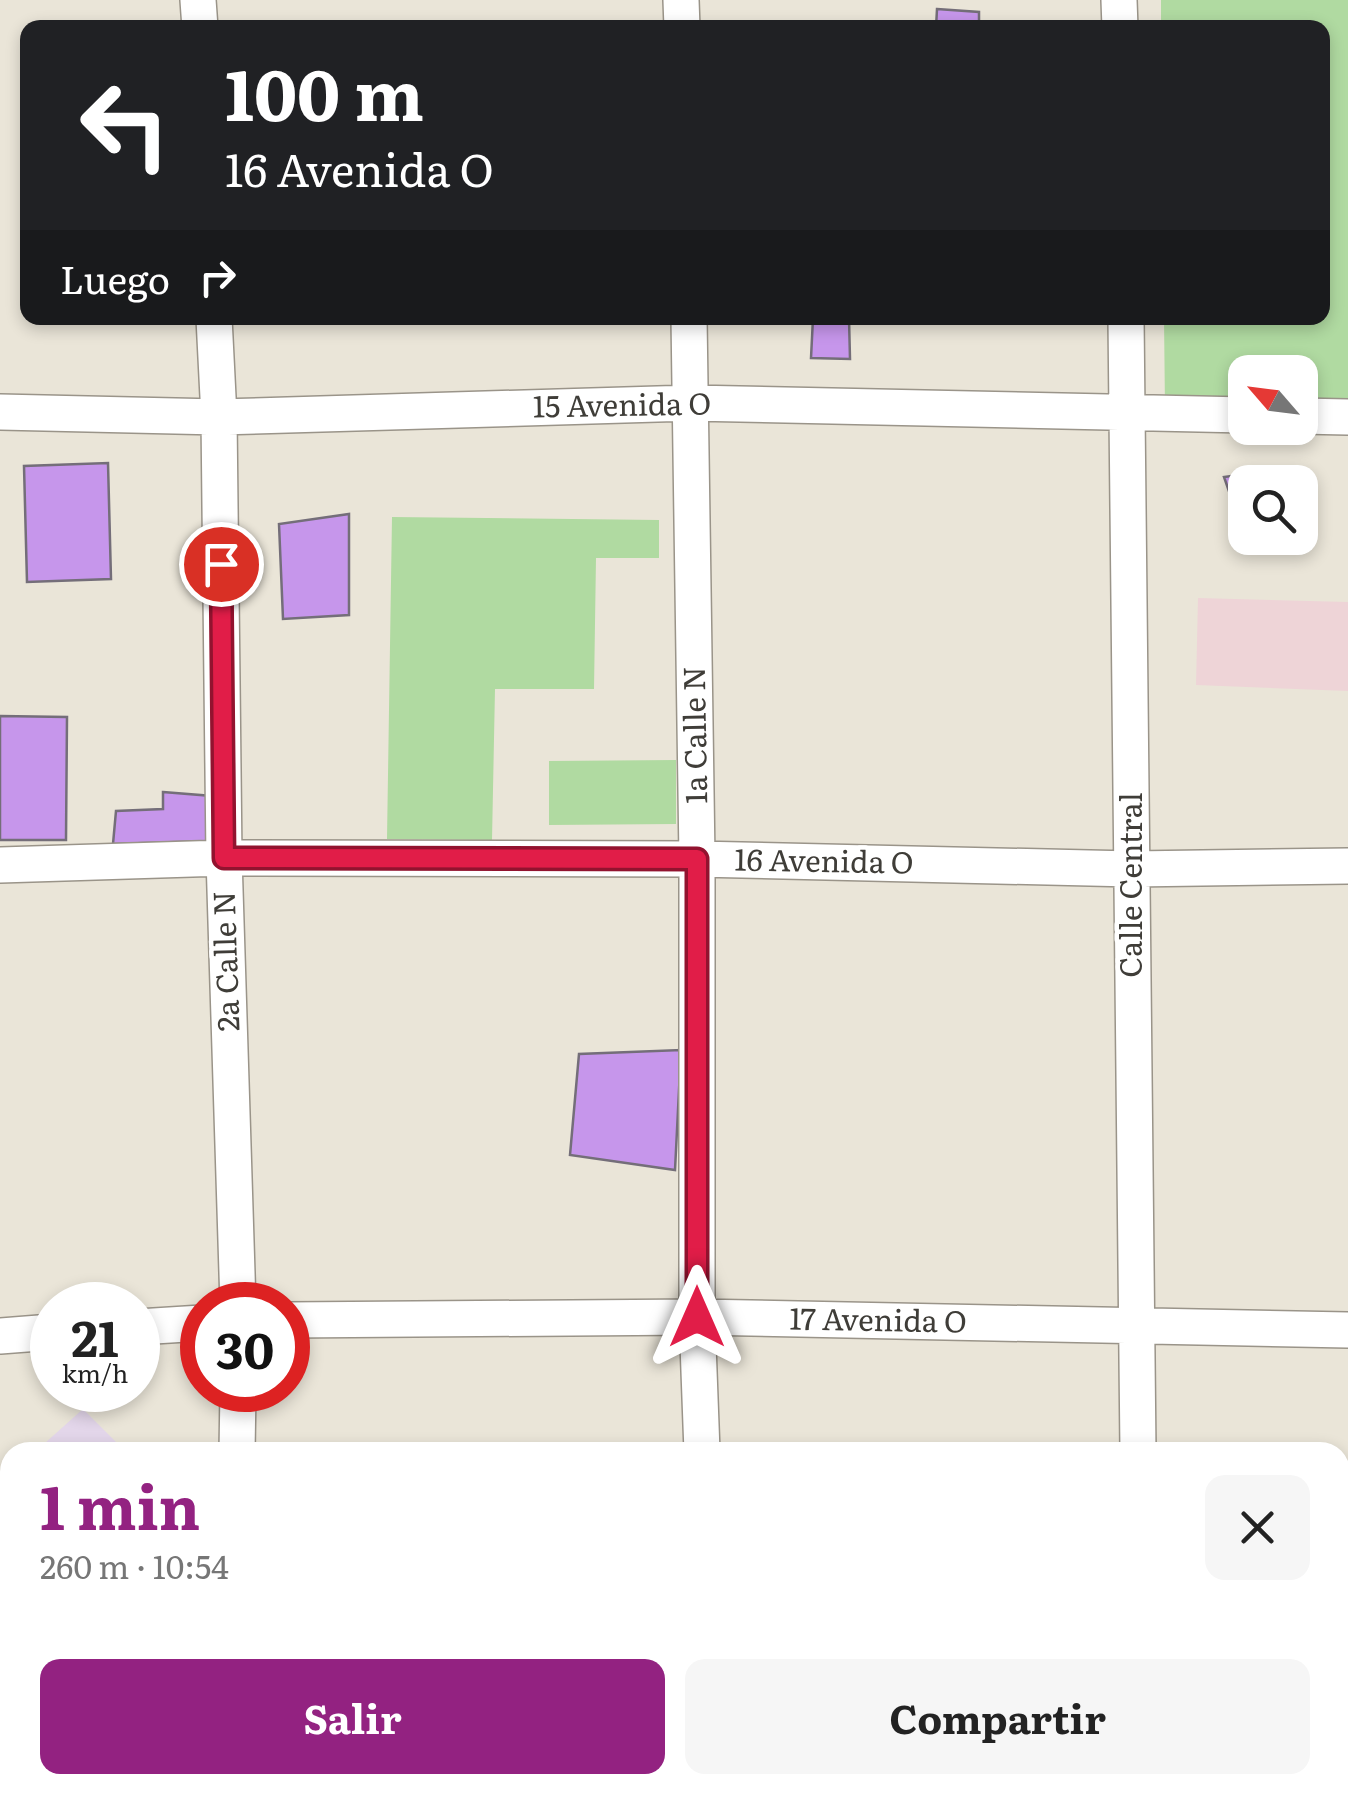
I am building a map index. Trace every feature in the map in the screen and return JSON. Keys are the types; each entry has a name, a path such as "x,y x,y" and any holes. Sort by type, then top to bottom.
{"street":[{"name":"2a Calle N","path":"214,325 224,858 237,1282"},
{"name":"1a Calle N","path":"689,325 697,859 697,1317 702,1442"},
{"name":"Calle Central","path":"1126,325 1138,1442"},
{"name":"15 Avenida O","path":"0,412 219,418 691,403 1228,415"},
{"path":"1318,416 1348,416"},
{"name":"16 Avenida O","path":"0,864 224,858 697,859 1132,869 1348,866"},
{"name":"17 Avenida O","path":"310,1320 697,1317 1348,1330"},
{"path":"0,1336 30,1334"},
{"path":"237,1442 238,1412"}],"shaded area":[{"path":"1198,598 1348,602 1348,691 1196,685"},
{"path":"80,1412 86,1412 116,1442 46,1442"}],"green space":[{"path":"1161,0 1348,0 1348,413 1318,412 1318,355 1228,355 1228,411 1165,409 1164,325 1330,325 1330,20 1161,20"},
{"path":"392,517 659,520 659,558 596,558 594,689 495,689 492,840 387,839"},
{"path":"676,760 676,824 549,825 549,761"}],"building":[{"path":"937,9 979,12 979,20 936,20"},
{"path":"813,325 849,325 850,359 811,358"},
{"path":"108,463 111,579 27,582 24,466"},
{"path":"349,514 349,615 283,619 279,524"},
{"path":"0,716 67,717 66,840 0,840"},
{"path":"163,792 212,796 209,841 113,844 116,811 163,809"},
{"path":"681,1050 675,1170 570,1155 579,1054"}],"route":[{"path":"221,564 224,858 697,859 697,1317"}]}
